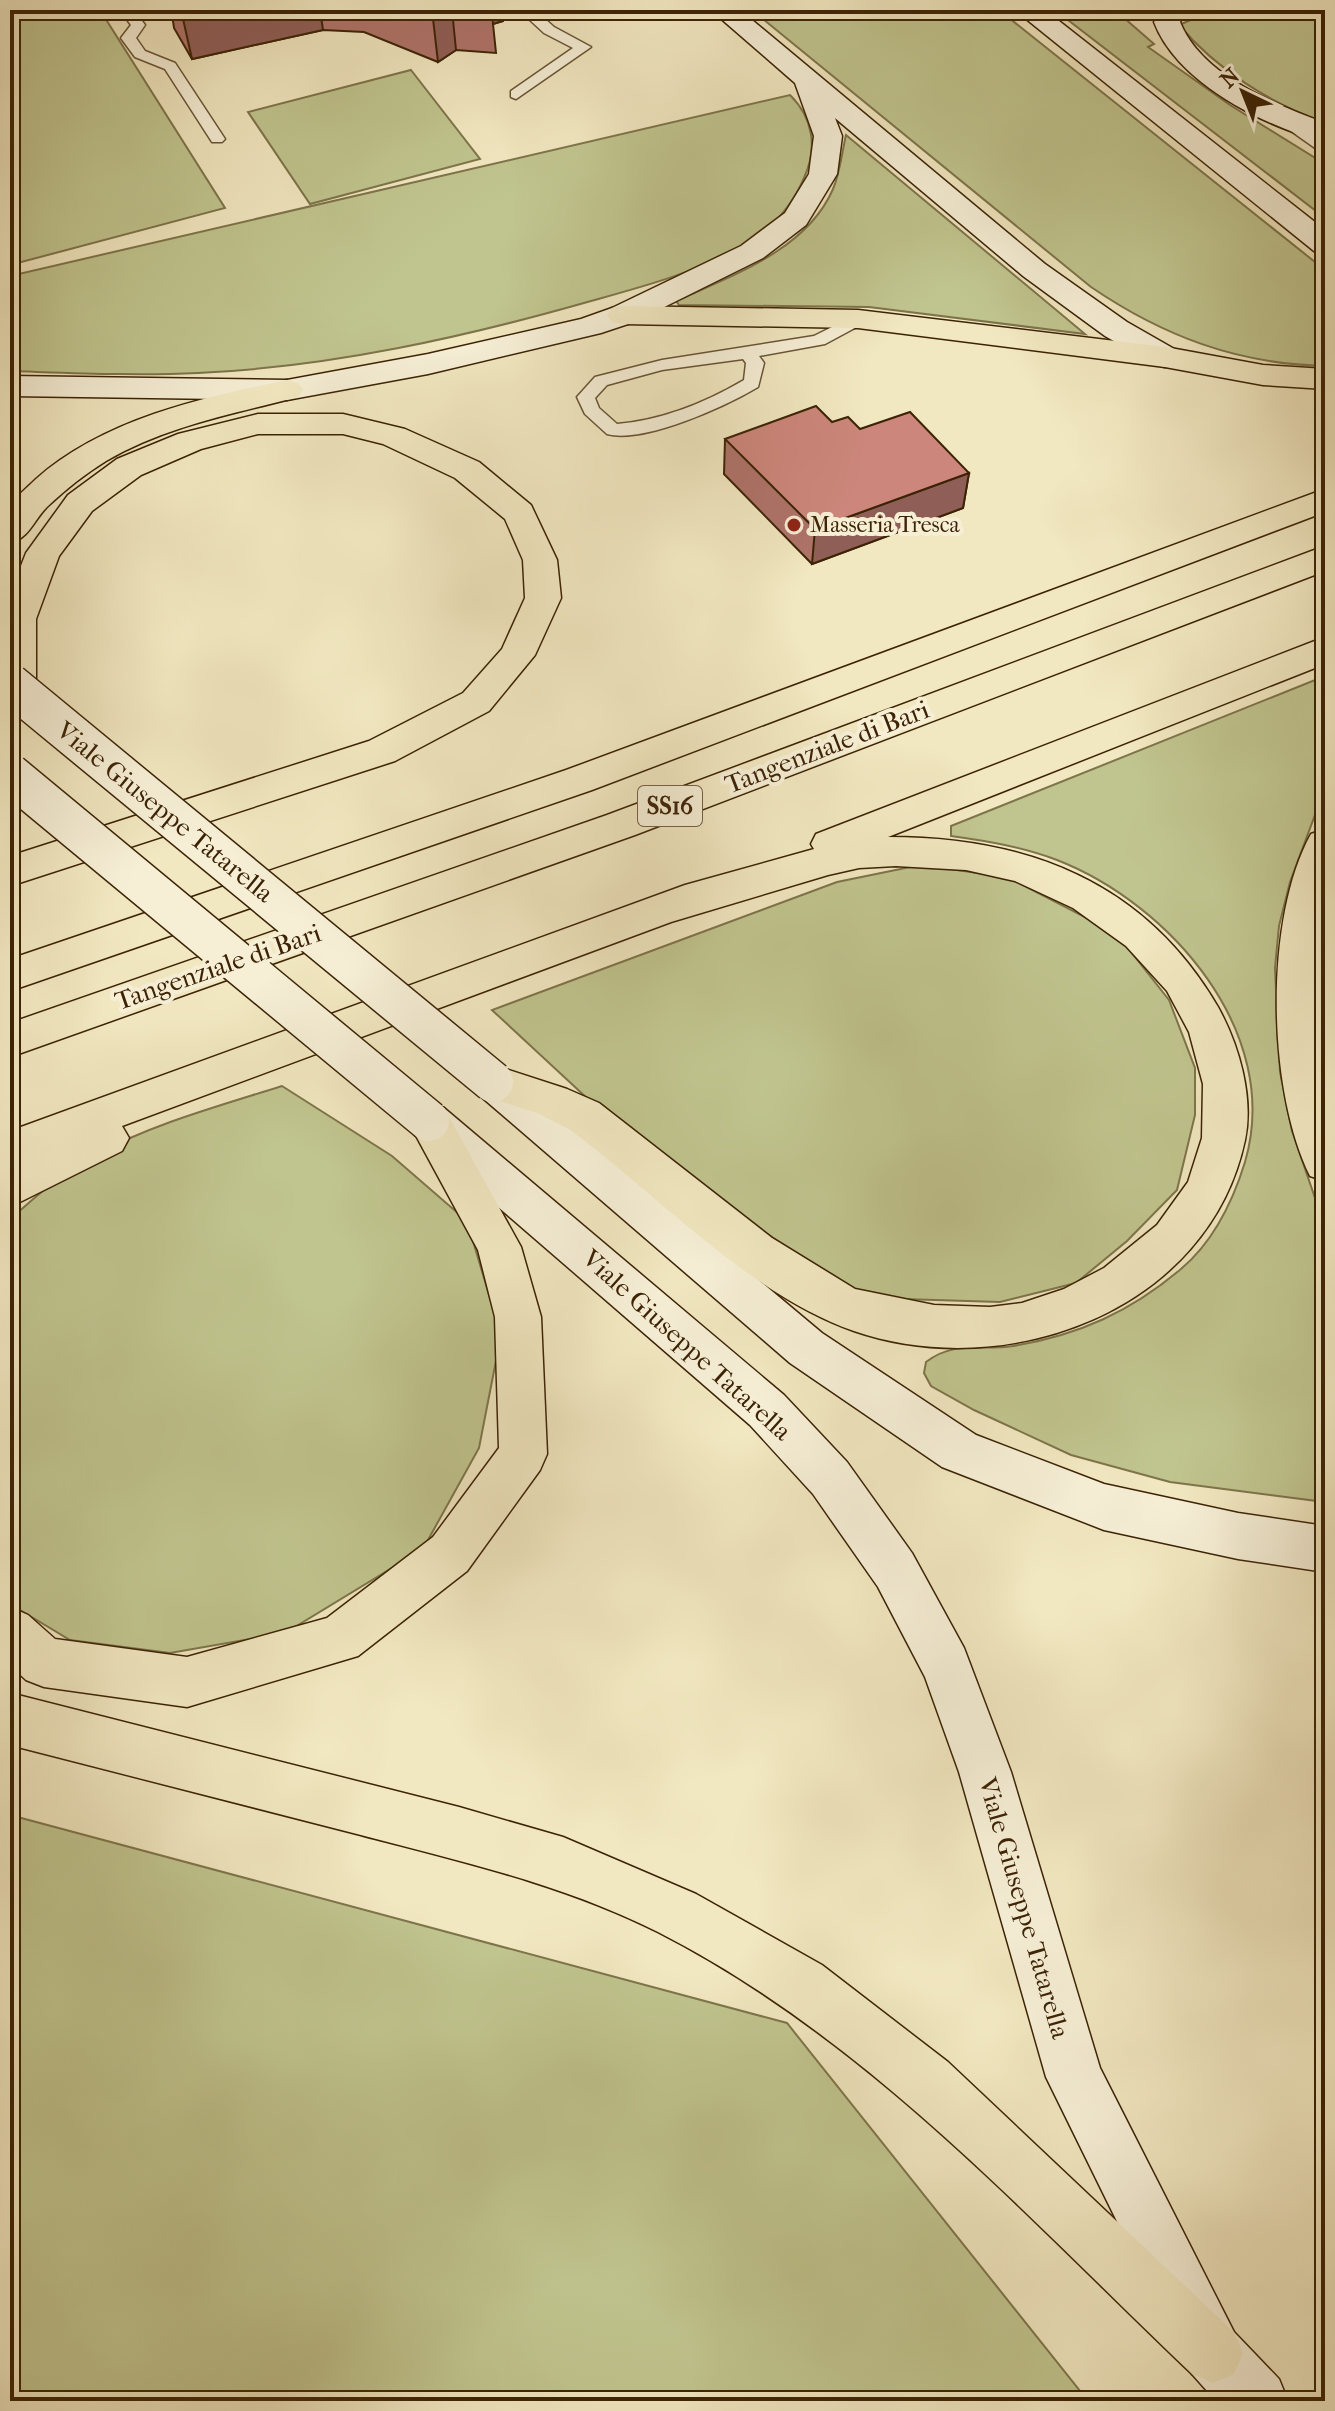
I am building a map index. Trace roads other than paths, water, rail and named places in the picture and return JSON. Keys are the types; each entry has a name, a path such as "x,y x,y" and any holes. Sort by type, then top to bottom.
{"highway":[{"path":"623,315 858,319 1165,357 1263,375 1325,379"},
{"path":"10,532 44,490 99,450 166,421 222,403 287,390"},
{"path":"10,871 382,751 476,702 517,655 543,598 540,560 519,513 467,470 393,436 343,424 258,424 203,438 129,467 80,503 43,553 18,619 14,688"},
{"name":"SS16","path":"10,975 579,780 1325,500"},
{"name":"Tangenziale di Bari","path":"10,1040 636,819 1325,558"},
{"path":"10,1149 671,907 1325,650"},
{"path":"1325,844 1305,911 1296,973 1299,1060 1313,1127 1325,1163"},
{"path":"493,1082 581,1114 781,1272 855,1311 930,1325 1006,1326 1086,1302 1152,1261 1200,1206 1225,1144 1226,1090 1216,1041 1193,993 1160,951 1116,914 1065,885 1004,863 929,852 854,854 671,907"},
{"path":"10,1188 255,1061"},
{"path":"10,1632 44,1662 187,1682 340,1639 450,1554 523,1454 518,1317 499,1247 429,1121"},
{"path":"10,1719 563,1864 677,1913 802,1985 928,2082 1213,2353"}],"main road":[{"path":"724,10 1034,270 1116,329 1165,357"},
{"path":"1028,10 1325,245"},
{"path":"1175,10 1167,22 1169,35 1181,51 1243,97 1277,115 1325,133"},
{"path":"10,386 287,390 428,364 590,326 623,315 752,252 796,219 823,174 828,136 808,82"},
{"name":"Viale Giuseppe Tatarella","path":"14,688 493,1082 806,1348 959,1451 1104,1507 1238,1536 1325,1549"},
{"name":"Viale Giuseppe Tatarella","path":"10,774 429,1121 767,1410 830,1478 895,1570 946,1666 985,1772 1074,2077 1213,2353 1257,2401"}],"lane":[{"path":"127,10 138,25 128,38 140,54 170,66 217,139"},
{"path":"516,94 584,47 549,30 526,10"},
{"path":"1277,115 1325,150"},
{"path":"748,353 755,363 752,383 730,397 638,429 613,430 591,410 586,397 601,381 662,365 819,340 858,319"}],"place":[{"name":"Masseria Tresca","path":"794,525"}]}
